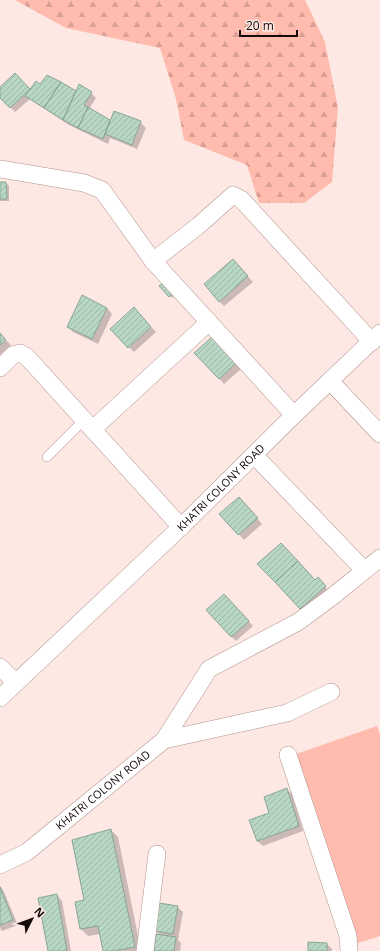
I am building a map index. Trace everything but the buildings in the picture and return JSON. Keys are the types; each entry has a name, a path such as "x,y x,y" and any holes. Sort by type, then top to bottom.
{"street":[{"path":"0,169 84,182 102,190 153,261 294,415"},
{"path":"153,261 198,226 233,195 241,199 376,338"},
{"path":"89,424 209,322"},
{"name":"KHATRI COLONY ROAD","path":"0,368 13,355 20,353 27,357 181,526 294,415 376,338"},
{"path":"330,382 380,434"},
{"path":"254,455 364,570"},
{"path":"0,698 181,526"},
{"name":"KHATRI COLONY ROAD","path":"0,865 27,852 164,740 209,669 298,622 380,558"},
{"path":"0,667 16,683"},
{"path":"164,740 287,713 331,692"},
{"path":"288,755 348,936 349,951"},
{"path":"145,951 157,854"}],"lane":[{"path":"47,457 89,424"}],"green space":[{"path":"15,0 305,0 325,42 338,108 332,182 304,203 259,203 247,165 184,140 176,99 160,48 66,28"},
{"path":"377,726 380,734 380,936 358,943 296,754"}]}
